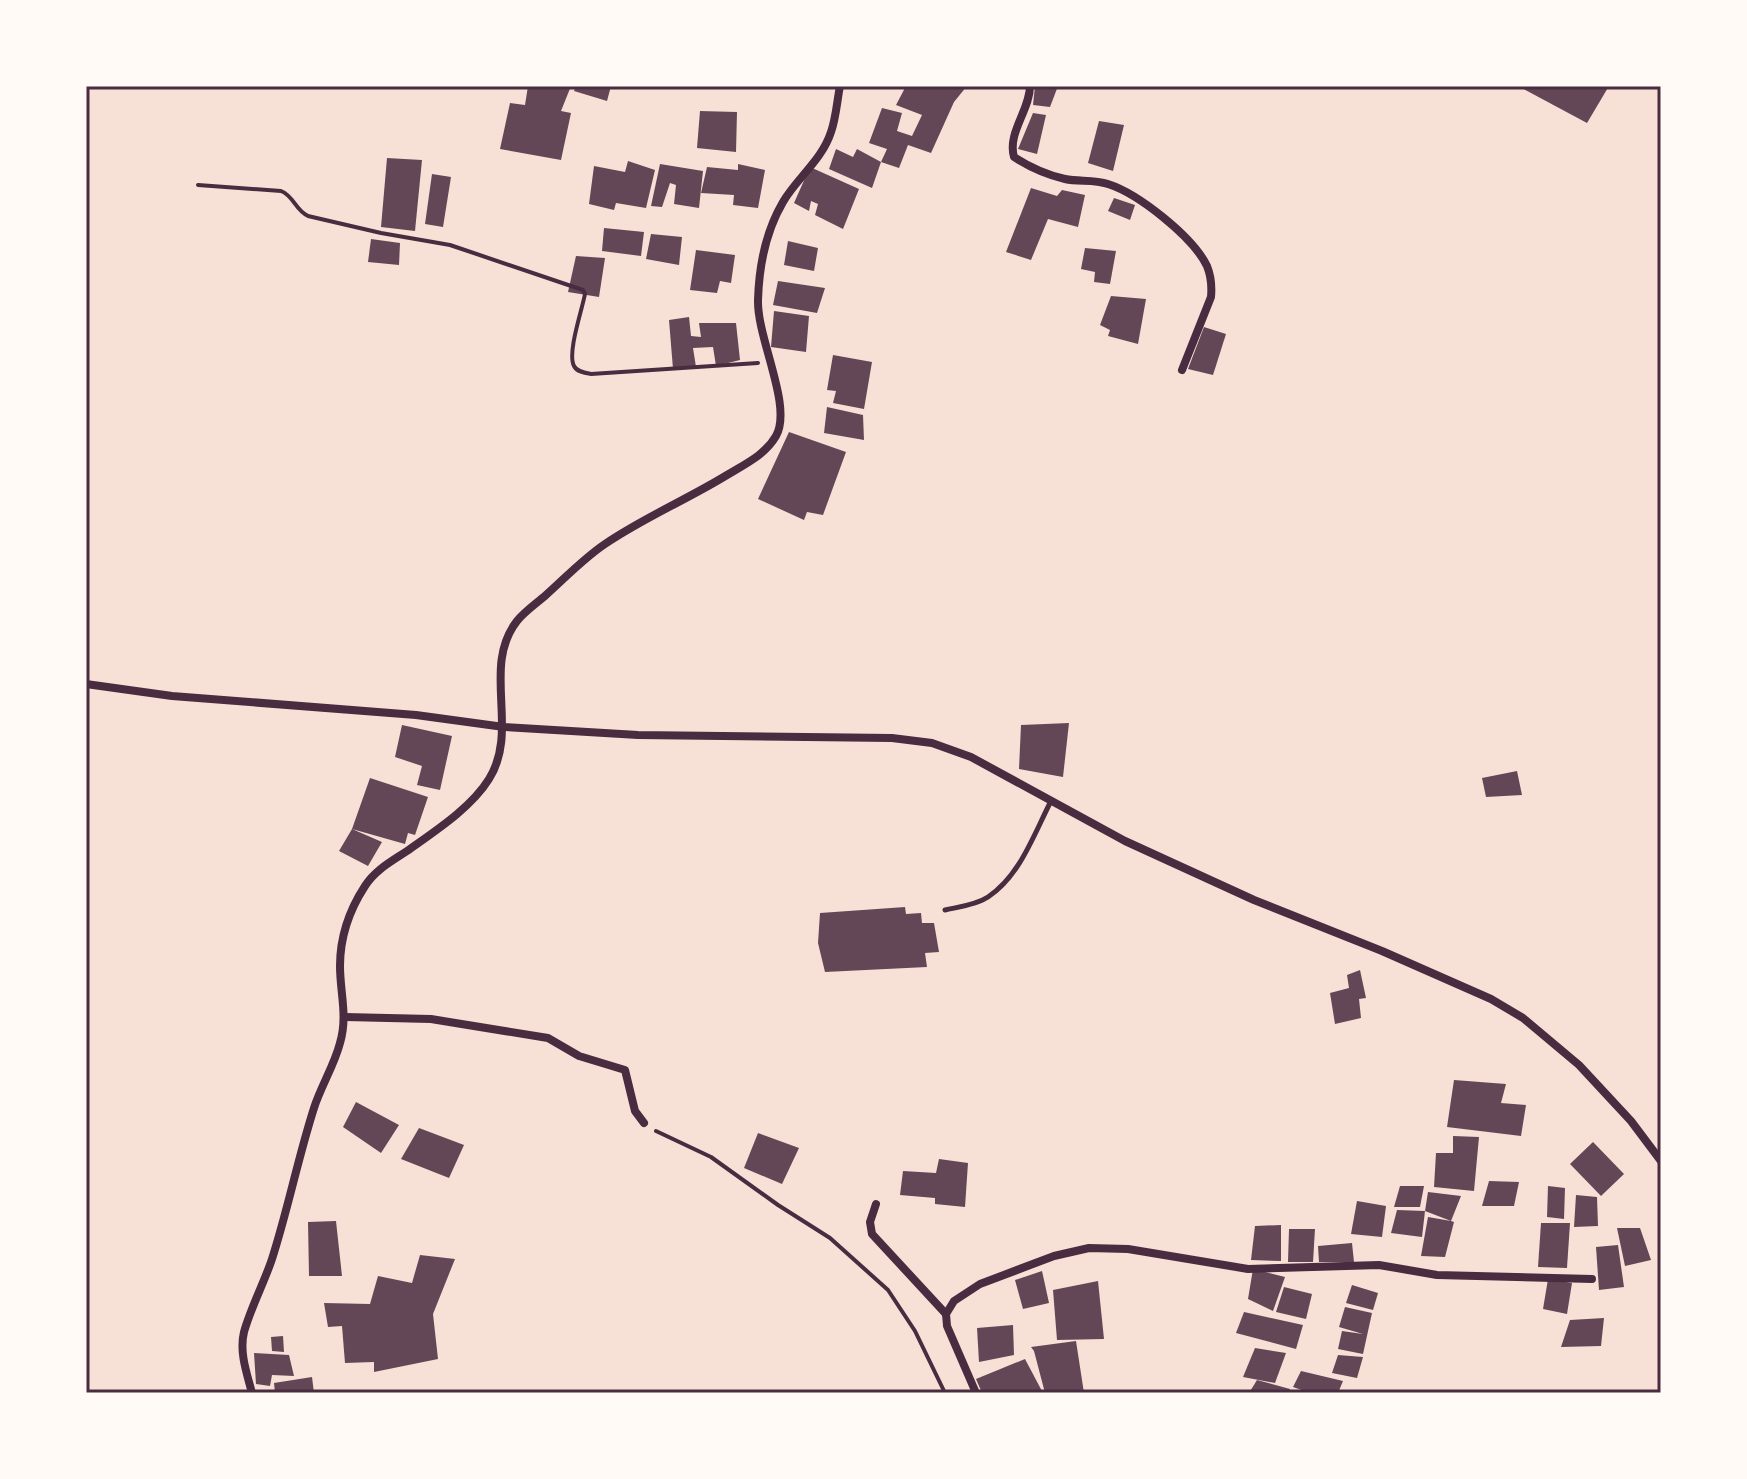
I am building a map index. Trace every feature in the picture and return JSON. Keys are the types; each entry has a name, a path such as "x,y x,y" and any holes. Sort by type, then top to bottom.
{"street":[{"path":"252,1393 243,1361 243,1334 273,1258 313,1110 340,1045 345,1017 340,965 345,926 356,901 368,881 456,813 489,779 498,758 504,727 500,664 507,640 518,620 604,544 693,496 769,447 779,431 782,412 758,304 761,269 769,232 783,201 822,152 831,132 840,86"},
{"path":"1030,86 1029,98 1013,141 1014,157 1063,178 1093,180 1128,192 1160,215 1199,253 1206,264 1211,297 1182,370"},
{"path":"86,684 172,696 416,715 504,727 638,735 892,738 932,743 971,757 1125,841 1254,900 1491,999 1523,1018 1579,1065 1631,1121 1661,1161"},
{"path":"345,1017 431,1019 556,1041 579,1056 625,1070 635,1111 644,1123"},
{"path":"876,1204 870,1222 872,1234 946,1314"},
{"path":"976,1393 947,1326 946,1314 954,1301 980,1284 1054,1256 1089,1248 1128,1249 1248,1269 1379,1265 1437,1275 1592,1279"}],"lane":[{"path":"945,910 986,898 1004,883 1016,868 1051,801"}],"path":[{"path":"198,185 281,191 308,216 450,245 583,290 585,294 571,355 574,366 580,372 591,374 769,362"},
{"path":"644,1123 657,1133 711,1157 830,1238 888,1290 915,1331 945,1393"}],"building":[{"path":"528,86 571,86 561,111 571,113 561,160 500,149 510,103 525,105"},
{"path":"576,86 611,86 607,101 574,91"},
{"path":"906,86 967,86 954,102 931,153 908,145 899,168 881,162 887,149 869,143 882,108 902,113 897,131 912,136 922,115 896,105"},
{"path":"1035,86 1058,86 1050,107 1033,105"},
{"path":"1518,86 1609,86 1587,123"},
{"path":"700,111 737,112 736,152 697,148"},
{"path":"1033,113 1046,115 1037,154 1018,149"},
{"path":"1099,121 1124,125 1113,171 1088,163"},
{"path":"836,149 853,157 857,149 881,162 872,188 829,169"},
{"path":"387,158 422,160 415,231 381,227"},
{"path":"628,161 655,170 646,208 616,203 614,210 589,204 594,166 625,172"},
{"path":"660,164 703,171 699,208 674,204 676,185 670,183 662,207 651,206"},
{"path":"738,164 765,170 758,208 733,205 734,195 701,193 707,167 738,170"},
{"path":"810,167 859,189 843,229 815,215 818,204 811,201 809,211 794,203"},
{"path":"432,174 451,177 443,227 425,224"},
{"path":"1031,188 1057,196 1062,190 1085,195 1078,227 1048,219 1031,260 1006,252"},
{"path":"1114,198 1135,205 1130,220 1108,211"},
{"path":"604,228 644,232 641,256 602,251"},
{"path":"651,234 682,237 679,265 646,259"},
{"path":"371,239 400,243 399,265 368,262"},
{"path":"788,241 818,248 814,271 784,265"},
{"path":"1085,248 1116,251 1110,284 1094,282 1095,272 1081,269"},
{"path":"696,250 735,255 731,283 720,281 717,293 690,290"},
{"path":"576,256 605,258 599,297 568,292"},
{"path":"778,281 825,288 817,313 773,305"},
{"path":"1111,296 1146,299 1138,344 1108,336 1110,330 1100,325"},
{"path":"774,311 809,316 806,352 771,347"},
{"path":"689,317 691,336 701,337 699,323 736,323 740,360 716,366 713,347 693,348 696,367 673,369 669,320"},
{"path":"1204,327 1226,334 1213,375 1188,369"},
{"path":"833,355 872,362 864,409 833,403 836,391 827,390"},
{"path":"827,407 863,415 864,440 824,433"},
{"path":"789,432 846,452 823,515 807,512 804,520 758,499"},
{"path":"1069,723 1063,777 1019,769 1021,725"},
{"path":"402,725 452,736 440,790 417,785 422,766 395,757"},
{"path":"1517,771 1522,795 1486,797 1482,778"},
{"path":"370,778 428,797 415,835 408,833 405,844 352,829"},
{"path":"352,829 382,842 368,866 339,851"},
{"path":"905,907 906,914 921,913 922,923 934,923 939,952 925,953 927,967 825,972 818,943 820,913"},
{"path":"1360,970 1366,998 1359,999 1361,1018 1335,1024 1330,993 1349,988 1347,975"},
{"path":"1454,1080 1506,1084 1501,1103 1526,1105 1521,1136 1447,1127"},
{"path":"356,1102 399,1125 381,1153 343,1127"},
{"path":"419,1128 464,1145 449,1178 401,1159"},
{"path":"758,1133 799,1148 782,1184 744,1168"},
{"path":"1453,1136 1479,1137 1474,1191 1434,1187 1436,1153 1453,1153"},
{"path":"1593,1142 1624,1174 1601,1196 1570,1164"},
{"path":"939,1159 968,1163 965,1207 935,1204 935,1198 900,1195 903,1171 936,1173"},
{"path":"1489,1181 1519,1182 1514,1206 1482,1206"},
{"path":"1400,1186 1424,1186 1420,1207 1394,1207"},
{"path":"1548,1186 1565,1188 1564,1219 1547,1217"},
{"path":"1428,1192 1461,1196 1451,1221 1425,1211"},
{"path":"1576,1195 1597,1197 1598,1226 1574,1227"},
{"path":"1357,1201 1386,1206 1382,1237 1351,1234"},
{"path":"1397,1210 1425,1211 1422,1237 1391,1233"},
{"path":"1428,1217 1454,1222 1445,1257 1421,1256"},
{"path":"336,1221 342,1276 309,1276 308,1222"},
{"path":"1541,1223 1570,1223 1567,1268 1538,1267"},
{"path":"1281,1225 1281,1261 1251,1260 1255,1226"},
{"path":"1617,1228 1640,1228 1651,1260 1625,1266"},
{"path":"1289,1229 1315,1229 1313,1262 1288,1262"},
{"path":"1352,1243 1354,1262 1319,1262 1318,1246"},
{"path":"1618,1245 1624,1287 1599,1290 1596,1247"},
{"path":"420,1255 455,1259 433,1314 438,1359 374,1372 374,1362 345,1363 342,1326 328,1327 324,1303 370,1304 378,1276 412,1283"},
{"path":"1253,1269 1285,1277 1273,1311 1248,1299"},
{"path":"1042,1271 1049,1303 1023,1309 1015,1280"},
{"path":"1548,1279 1572,1283 1567,1314 1543,1309"},
{"path":"1098,1281 1104,1339 1057,1340 1053,1290"},
{"path":"1352,1285 1378,1293 1373,1310 1346,1303"},
{"path":"1284,1287 1312,1294 1306,1319 1276,1312"},
{"path":"1345,1307 1372,1313 1363,1354 1338,1349 1342,1331 1363,1334 1339,1327"},
{"path":"1244,1312 1303,1325 1296,1349 1236,1333"},
{"path":"1604,1318 1601,1346 1561,1347 1570,1320"},
{"path":"1013,1325 1014,1355 979,1362 977,1328"},
{"path":"283,1336 284,1352 272,1351 271,1337"},
{"path":"1076,1341 1084,1393 1045,1393 1031,1347"},
{"path":"1255,1348 1286,1353 1275,1383 1243,1377"},
{"path":"254,1353 289,1355 294,1376 272,1375 270,1386 256,1384"},
{"path":"1338,1355 1363,1357 1357,1378 1332,1373"},
{"path":"1025,1359 1043,1393 982,1393 976,1379"},
{"path":"1301,1371 1343,1381 1338,1393 1310,1393 1293,1387"},
{"path":"312,1377 314,1393 275,1393 274,1383"},
{"path":"1257,1380 1290,1389 1289,1393 1249,1393"}]}
